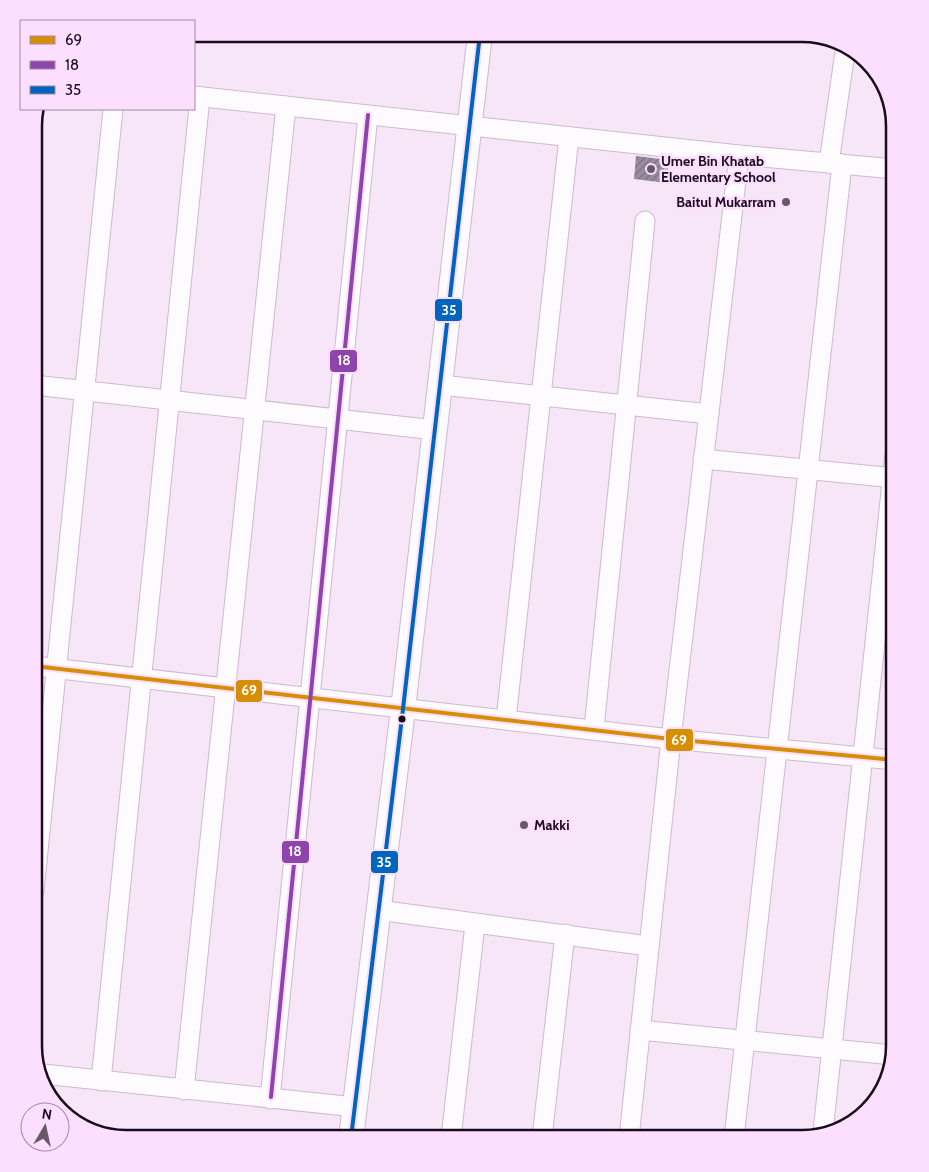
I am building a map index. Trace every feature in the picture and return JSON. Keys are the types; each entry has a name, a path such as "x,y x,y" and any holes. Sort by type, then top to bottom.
{"street":[{"path":"352,1130 436,430 479,43"},
{"path":"735,1130 808,470 845,55"},
{"path":"101,1081 169,400 197,97 569,137 886,167"},
{"path":"184,1090 286,106"},
{"path":"42,808 113,110"},
{"path":"270,1098 368,115"},
{"path":"506,720 569,137"},
{"path":"630,1130 671,740 740,154"},
{"path":"594,729 645,221"},
{"path":"441,385 709,414"},
{"path":"43,386 436,430"},
{"path":"704,459 886,477"},
{"path":"824,1126 886,550"},
{"path":"42,667 594,729 671,740 886,759"},
{"path":"378,910 648,946"},
{"path":"452,1130 476,924"},
{"path":"543,1130 565,934"},
{"path":"640,1030 885,1054"},
{"path":"48,1075 354,1108"}],"building":[{"name":"Umer Bin Khatab Elementary School","path":"636,156 669,160 667,183 634,179"}],"transit line":[{"name":"35","path":"352,1130 403,709 479,43"},
{"name":"18","path":"271,1097 368,115"},
{"name":"69","path":"42,667 671,739 886,759"}],"place":[{"name":"Umer Bin Khatab Elementary School","path":"651,169"},
{"name":"Baitul Mukarram","path":"786,202"},
{"name":"Makki","path":"524,825"}]}
